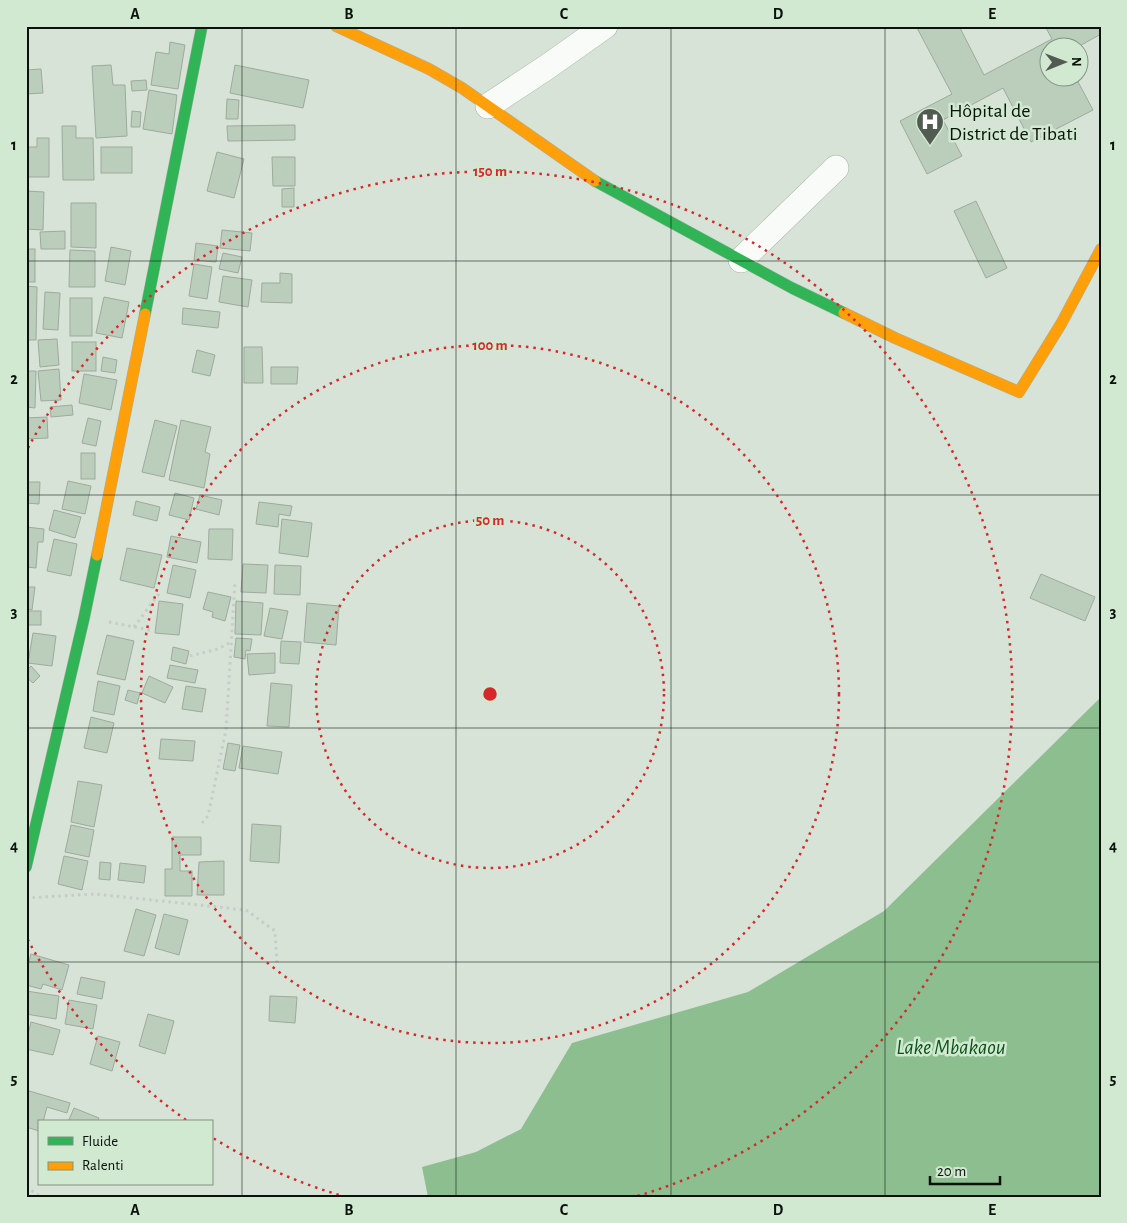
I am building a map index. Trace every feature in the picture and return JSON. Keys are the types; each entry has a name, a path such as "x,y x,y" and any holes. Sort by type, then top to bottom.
{"street":[{"path":"26,867 84,618 202,26"},
{"path":"336,26 429,69 462,88 596,182 792,288 895,338 1019,392 1061,324 1101,248"},
{"path":"488,106 606,26"},
{"path":"741,260 836,168"}],"path":[{"path":"202,823 208,816 226,730 235,581"},
{"path":"134,627 161,590"},
{"path":"84,618 150,630"},
{"path":"190,656 218,649 232,641"},
{"path":"26,898 95,894 246,910 275,931 277,963"},
{"path":"26,1187 41,1197"}],"water":[{"name":"Lake Mbakaou","path":"1101,697 1101,1197 428,1197 422,1167 476,1152 521,1129 572,1043 748,992 884,911"}],"building":[{"path":"916,26 959,26 984,75 1040,45 1040,88 1081,88 1093,110 1031,142 1003,88 943,120 962,156 927,174 900,121 952,94"},
{"path":"1045,26 1101,26 1101,34 1090,40 1090,38 1051,38"},
{"path":"170,42 185,45 178,89 151,85 156,52 169,54"},
{"path":"111,65 113,85 125,85 127,136 96,138 92,66"},
{"path":"235,65 309,80 303,108 230,93"},
{"path":"41,69 43,93 26,94 26,70"},
{"path":"146,80 147,90 132,91 131,81"},
{"path":"149,90 177,95 172,134 143,129"},
{"path":"227,99 239,100 238,119 226,119"},
{"path":"132,111 141,112 140,127 131,127"},
{"path":"295,125 295,140 228,141 227,126"},
{"path":"62,126 76,126 76,138 93,138 94,180 63,180"},
{"path":"37,138 49,138 49,177 28,177 28,147 37,147"},
{"path":"101,147 132,147 132,173 101,173"},
{"path":"217,152 244,159 234,198 207,191"},
{"path":"272,157 295,157 295,186 273,186"},
{"path":"294,188 294,207 282,207 282,189"},
{"path":"26,191 44,192 43,230 26,229"},
{"path":"976,201 1007,268 986,278 954,211"},
{"path":"71,203 96,203 96,248 71,247"},
{"path":"222,230 252,233 250,251 220,248"},
{"path":"65,231 65,249 41,249 40,232"},
{"path":"196,243 218,246 216,262 194,260"},
{"path":"111,247 131,251 125,285 105,281"},
{"path":"26,249 35,249 35,282 26,282"},
{"path":"70,250 95,251 95,287 69,287"},
{"path":"223,253 242,257 238,273 219,269"},
{"path":"194,264 212,267 207,299 189,296"},
{"path":"280,273 292,274 292,303 261,302 262,283 280,283"},
{"path":"223,276 252,280 248,307 219,302"},
{"path":"26,286 37,287 36,340 26,340"},
{"path":"45,292 60,293 58,330 43,329"},
{"path":"104,297 129,302 122,338 96,333"},
{"path":"70,298 92,298 92,336 70,336"},
{"path":"183,308 220,312 218,328 182,324"},
{"path":"57,339 59,365 40,367 38,340"},
{"path":"72,342 96,342 96,371 72,371"},
{"path":"244,347 262,347 263,383 244,383"},
{"path":"197,350 215,355 210,376 192,372"},
{"path":"103,357 117,360 115,373 101,371"},
{"path":"271,367 298,367 297,384 271,384"},
{"path":"59,369 61,400 41,401 38,371"},
{"path":"26,371 36,371 35,408 26,407"},
{"path":"84,374 117,380 111,410 79,403"},
{"path":"72,405 73,415 51,417 50,407"},
{"path":"47,417 48,438 26,439 26,418"},
{"path":"88,418 101,421 96,446 82,443"},
{"path":"155,420 177,426 164,477 142,472"},
{"path":"181,420 211,427 205,452 210,454 204,488 169,480"},
{"path":"81,453 95,453 95,479 81,479"},
{"path":"68,481 91,486 85,514 62,509"},
{"path":"26,482 40,482 39,504 26,503"},
{"path":"175,493 194,498 189,520 169,515"},
{"path":"200,495 222,500 219,515 196,509"},
{"path":"136,501 160,507 157,521 133,515"},
{"path":"259,502 292,506 290,516 279,514 278,527 256,524"},
{"path":"54,510 81,517 75,538 49,530"},
{"path":"282,519 312,523 308,557 279,553"},
{"path":"26,527 44,529 43,542 38,542 36,568 26,567"},
{"path":"209,529 233,529 232,560 208,559"},
{"path":"171,536 201,542 197,563 167,557"},
{"path":"54,539 77,544 71,576 47,571"},
{"path":"127,548 162,555 154,588 120,580"},
{"path":"243,564 268,565 266,593 241,592"},
{"path":"173,565 196,570 190,598 167,593"},
{"path":"275,565 301,566 300,595 274,594"},
{"path":"1041,574 1095,597 1085,621 1030,598"},
{"path":"26,587 35,587 32,610 26,609"},
{"path":"208,592 231,597 225,621 212,617 213,612 203,609"},
{"path":"159,601 183,604 179,635 155,633"},
{"path":"236,601 263,603 261,635 235,634"},
{"path":"307,603 339,606 336,645 304,642"},
{"path":"270,608 288,611 282,639 264,636"},
{"path":"26,611 41,611 41,625 26,625"},
{"path":"33,633 56,636 52,666 28,663"},
{"path":"107,635 134,641 125,680 97,674"},
{"path":"236,638 252,639 250,651 246,650 245,659 234,657"},
{"path":"281,641 301,642 299,664 280,663"},
{"path":"173,647 189,651 186,664 171,660"},
{"path":"275,653 275,673 249,675 247,654"},
{"path":"170,665 198,670 195,683 167,678"},
{"path":"31,666 40,676 33,683 26,677 26,671"},
{"path":"149,676 173,687 165,703 142,693"},
{"path":"98,681 120,686 114,715 93,711"},
{"path":"271,683 292,685 289,727 267,726"},
{"path":"186,686 206,689 202,712 182,709"},
{"path":"128,690 140,693 137,704 125,700"},
{"path":"91,717 114,723 107,753 84,748"},
{"path":"161,739 195,741 193,761 159,759"},
{"path":"228,743 240,745 235,771 223,769"},
{"path":"243,746 282,752 278,774 239,768"},
{"path":"78,781 102,785 94,827 71,822"},
{"path":"252,824 281,826 279,863 250,861"},
{"path":"71,825 94,830 89,857 65,852"},
{"path":"172,837 201,837 201,855 180,855 180,871 192,871 192,896 165,896 165,869 172,869"},
{"path":"64,856 88,861 82,890 58,884"},
{"path":"224,861 224,895 197,895 199,862"},
{"path":"100,862 111,863 110,880 99,879"},
{"path":"120,863 146,866 144,883 118,880"},
{"path":"136,909 156,915 144,956 124,951"},
{"path":"164,914 188,920 179,955 155,948"},
{"path":"31,954 69,965 62,990 43,984 41,989 26,985 26,972"},
{"path":"81,977 105,982 102,999 77,994"},
{"path":"26,991 59,996 56,1019 26,1014"},
{"path":"270,996 297,997 295,1023 269,1021"},
{"path":"69,1000 97,1005 93,1029 65,1024"},
{"path":"148,1014 174,1021 165,1054 139,1046"},
{"path":"31,1022 60,1030 53,1055 26,1049"},
{"path":"98,1036 120,1042 112,1071 90,1064"},
{"path":"26,1090 70,1103 67,1113 47,1107 44,1120 38,1120 38,1131 26,1127"},
{"path":"74,1108 99,1118 98,1120 69,1120"}],"traffic: fast":[{"path":"145,314 202,26"},
{"path":"595,181 792,288 844,313"},
{"path":"26,867 97,555"}],"traffic: slow":[{"path":"336,26 429,69 462,88 595,181"},
{"path":"844,313 895,338 1019,392 1061,324 1101,249"},
{"path":"97,555 145,314"}],"place":[{"name":"Hôpital de District de Tibati","path":"930,146"}]}
